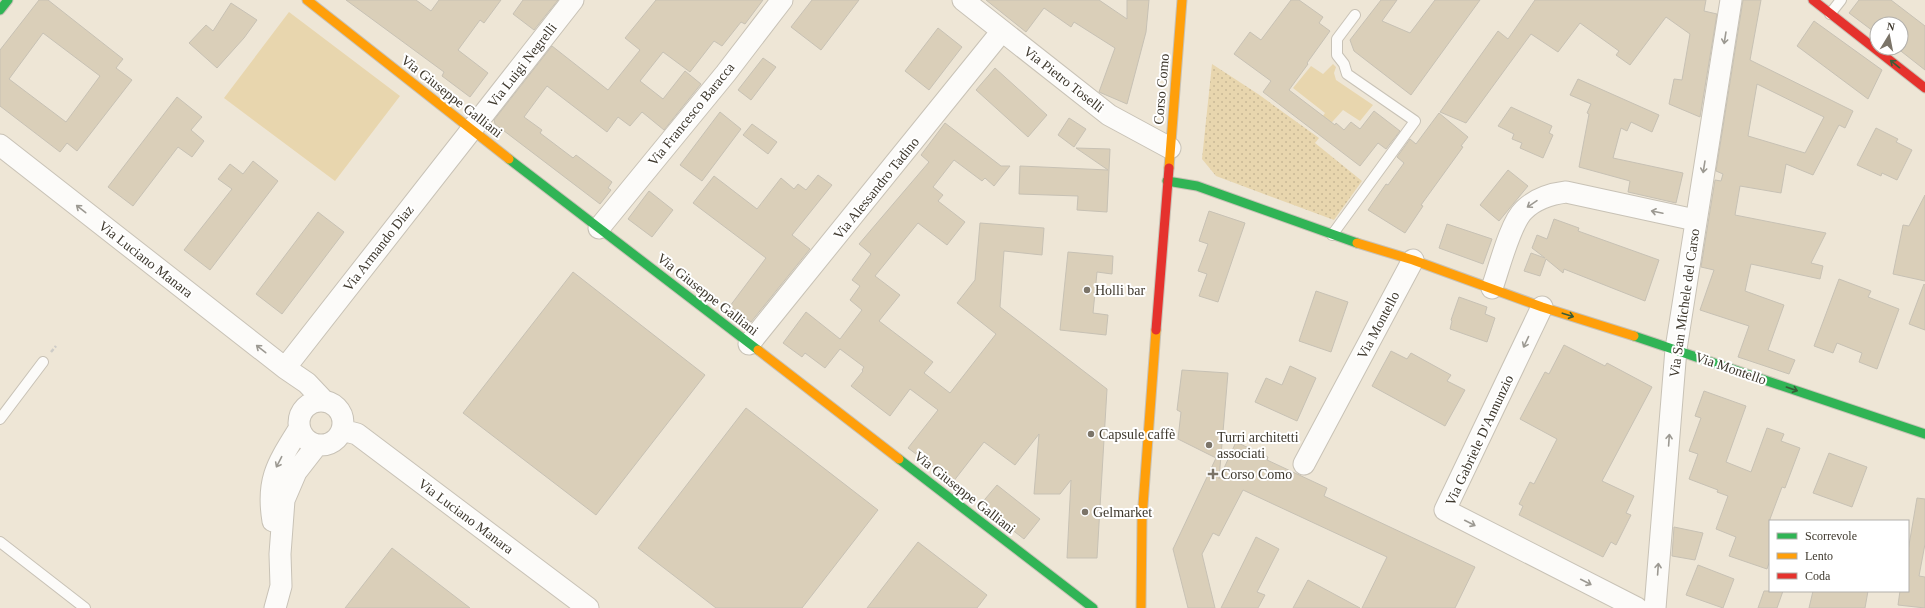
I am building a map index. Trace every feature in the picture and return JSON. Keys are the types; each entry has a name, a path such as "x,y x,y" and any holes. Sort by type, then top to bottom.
{"street":[{"path":"0,10 8,0"},
{"name":"Via Giuseppe Galliani","path":"307,0 470,129 1093,608"},
{"name":"Via Luigi Negrelli","path":"470,129 573,0"},
{"name":"Via Francesco Baracca","path":"599,228 726,73 782,0"},
{"name":"Via Pietro Toselli","path":"963,0 1109,115 1170,148"},
{"name":"Corso Como","path":"1141,608 1142,519 1148,429 1182,0"},
{"name":"Via San Michele del Carso","path":"1655,608 1676,349 1695,220 1731,0"},
{"path":"1813,0 1925,88"},
{"name":"Via Alessandro Tadino","path":"749,344 1002,31"},
{"name":"Via Armando Diaz","path":"288,370 470,129"},
{"name":"Via Luciano Manara","path":"0,145 288,370 307,383 324,401"},
{"path":"1167,181 1197,186 1332,235 1412,260"},
{"path":"1492,288 1513,229 1523,211 1550,195 1566,192 1695,220"},
{"name":"Via Montello","path":"1304,464 1412,260 1542,307 1676,349 1925,434"},
{"name":"Via Gabriele D'Annunzio","path":"1542,307 1445,510 1637,608"},
{"name":"Via Luciano Manara","path":"288,370 302,396 301,420"},
{"path":"280,554 272,513 270,488 277,464 301,420 312,403 324,401 330,403 340,412 343,424 339,436 329,444 317,445 306,439 301,420"},
{"name":"Via Luciano Manara","path":"342,430 357,434 588,608"},
{"path":"275,608 281,586 280,554 284,500 296,472 317,445"}],"lane":[{"path":"1830,14 1841,0"},
{"path":"1332,235 1415,121 1347,74 1344,64 1337,55 1338,39 1355,15"},
{"path":"0,419 43,362"},
{"path":"0,542 85,608"}],"shaded area":[{"path":"289,12 400,96 335,181 224,98"},
{"path":"1212,64 1258,94 1319,138 1315,143 1362,181 1334,220 1216,176 1202,159"},
{"path":"1333,64 1336,67 1334,73 1336,80 1373,105 1360,121 1343,110 1323,132 1315,127 1325,113 1293,88 1311,66 1323,74"}],"building":[{"path":"39,0 48,0 123,59 116,68 132,80 77,151 67,143 60,152 0,106 0,50","holes":["43,33 100,76 66,122 9,79"]},
{"path":"346,0 416,0 431,11 439,0 501,0 484,23 480,20 458,50 488,73 470,97 442,76 444,72"},
{"path":"523,0 558,0 534,30 513,14"},
{"path":"656,0 763,0 745,24 741,22 722,46 714,41 690,72 663,52 640,81 663,99 685,71 701,84 664,130 642,112 630,126 618,117 607,132 547,86 524,117 542,130 540,133 573,158 576,155 612,182 608,188 611,190 600,204 495,124 494,120 552,46 608,90 640,50 625,38"},
{"path":"812,0 859,0 821,50 791,27"},
{"path":"986,0 1099,0 1127,19 1127,0 1149,0 1146,32 1127,104 1099,92 1115,48 1074,22 1071,27 1044,8 1026,32"},
{"path":"1291,0 1299,0 1323,17 1319,23 1330,31 1289,90 1335,125 1336,123 1344,130 1351,122 1360,129 1374,111 1400,131 1386,149 1378,143 1360,166 1263,92 1271,81 1234,54 1250,32 1261,40"},
{"path":"1381,0 1397,0 1382,21 1410,33 1435,0 1480,0 1411,95 1354,51 1350,40"},
{"path":"1535,0 1706,0 1704,11 1717,14 1700,117 1669,104 1674,79 1682,80 1690,34 1666,17 1630,65 1616,55 1619,51 1580,23 1558,52 1531,34 1466,123 1440,112 1498,31 1508,39"},
{"path":"1743,0 1761,0 1750,60 1853,111 1845,128 1839,125 1813,175 1786,164 1781,193 1740,186 1735,215 1826,233 1811,263 1823,266 1820,279 1751,264 1745,291 1784,305 1768,350 1795,360 1789,374 1738,357 1749,326 1700,310 1714,270 1701,267 1715,180 1721,181 1723,174 1716,171","holes":["1757,84 1824,117 1805,153 1748,136"]},
{"path":"1859,0 1891,0 1925,26 1925,70 1907,56 1909,56 1909,16 1869,16 1869,28 1849,13"},
{"path":"231,3 257,20 244,38 217,68 189,43 206,25 213,31"},
{"path":"1814,21 1882,70 1868,99 1797,46"},
{"path":"938,28 962,47 929,90 905,71"},
{"path":"763,58 776,67 751,100 738,90"},
{"path":"995,68 1047,115 1028,137 976,90"},
{"path":"1578,79 1659,115 1652,132 1631,122 1627,131 1621,128 1613,158 1683,173 1676,203 1628,192 1630,181 1579,167 1589,114 1587,113 1591,104 1570,95"},
{"path":"177,97 202,117 191,130 204,141 192,157 178,147 133,206 108,187"},
{"path":"1511,107 1552,126 1549,133 1553,135 1543,158 1520,148 1522,143 1512,139 1514,134 1498,126"},
{"path":"720,112 741,129 702,181 680,165"},
{"path":"1439,113 1468,137 1461,146 1463,147 1421,205 1423,206 1405,233 1368,210 1386,184 1388,185 1404,163 1397,157 1410,139 1416,144"},
{"path":"1069,118 1086,129 1074,147 1058,135"},
{"path":"945,123 1001,166 1010,166 994,186 985,178 982,181 954,160 933,187 943,195 938,201 965,222 947,245 918,223 875,276 900,295 879,321 933,362 924,373 950,393 996,334 957,303 975,280 980,223 1044,228 1042,255 1004,251 1000,307 1107,389 1097,558 1067,558 1071,480 1060,494 1034,494 1039,434 1015,465 984,442 953,482 908,448 938,410 910,389 890,416 851,386 863,371 862,370 864,367 840,349 825,368 805,353 802,357 783,343 806,312 840,339 862,310 850,300 860,286 852,280 871,254 859,244 929,162 921,155"},
{"path":"752,124 777,142 768,154 743,135"},
{"path":"1876,128 1898,139 1896,142 1912,150 1897,180 1882,173 1881,176 1857,165"},
{"path":"1076,148 1110,149 1107,212 1077,210 1078,196 1019,194 1020,166 1108,170"},
{"path":"253,161 278,181 210,270 184,250 232,189 218,179 230,164 243,174"},
{"path":"1508,170 1528,186 1499,221 1480,205"},
{"path":"818,175 832,185 792,235 810,249 751,322 730,306 766,258 693,203 714,176 757,209 781,178 794,189 798,184 806,190"},
{"path":"649,191 673,210 652,237 628,219"},
{"path":"1925,195 1925,281 1893,274 1903,225 1909,226"},
{"path":"1209,211 1245,223 1218,302 1199,296 1207,274 1198,271 1208,244 1199,241"},
{"path":"318,212 344,232 282,314 256,294"},
{"path":"1554,219 1579,228 1578,231 1659,260 1645,301 1564,269 1563,273 1546,259 1540,276 1524,271 1531,253 1545,258 1532,248 1537,235 1547,239"},
{"path":"1447,224 1492,239 1483,264 1439,248"},
{"path":"1068,252 1113,256 1112,274 1097,272 1093,313 1108,315 1106,335 1060,330"},
{"path":"573,272 705,375 596,515 463,413"},
{"path":"1839,279 1871,291 1868,297 1899,309 1877,369 1859,362 1862,353 1837,343 1833,353 1814,346"},
{"path":"1924,284 1925,285 1925,330 1909,324"},
{"path":"1316,291 1348,302 1331,352 1299,341"},
{"path":"1459,297 1487,307 1485,314 1495,318 1487,342 1450,329 1451,320"},
{"path":"1564,345 1605,366 1607,363 1652,387 1602,481 1634,496 1626,513 1631,515 1616,545 1611,542 1603,557 1519,515 1523,506 1519,504 1530,482 1534,484 1557,439 1520,419 1545,372 1549,374"},
{"path":"1391,351 1407,359 1411,353 1451,375 1447,381 1465,390 1445,426 1372,386"},
{"path":"1290,366 1316,378 1297,421 1255,402 1266,378 1282,385"},
{"path":"1182,370 1228,373 1219,479 1236,442 1268,457 1267,460 1327,488 1324,496 1475,567 1455,608 1362,608 1387,557 1243,490 1219,536 1213,533 1202,554 1215,608 1188,608 1173,549 1216,458 1178,439 1181,412 1177,410"},
{"path":"1704,391 1746,406 1726,462 1751,472 1767,428 1784,434 1781,441 1800,448 1785,488 1782,487 1769,520 1769,563 1767,569 1729,556 1736,537 1716,529 1728,496 1717,492 1718,490 1689,479 1698,454 1689,451 1701,418 1695,416"},
{"path":"746,408 878,510 802,608 716,608 638,548"},
{"path":"1829,453 1867,467 1852,507 1813,493"},
{"path":"997,485 1040,519 1024,539 980,505"},
{"path":"1917,498 1925,499 1925,544 1919,576 1925,577 1925,608 1898,605 1900,592 1909,592 1909,545"},
{"path":"1674,527 1703,533 1695,560 1672,556"},
{"path":"1256,537 1279,549 1257,592 1265,595 1258,608 1221,608"},
{"path":"918,542 987,595 977,608 867,608"},
{"path":"392,548 470,608 345,608"},
{"path":"1698,565 1734,579 1723,608 1686,595"},
{"path":"1308,580 1360,608 1293,608"},
{"path":"1764,591 1783,592 1777,608 1758,608"},
{"path":"1813,592 1868,592 1865,608 1809,608"}],"traffic: fast":[{"path":"0,10 8,0"},
{"path":"509,159 758,350"},
{"path":"1167,181 1197,186 1357,243"},
{"path":"1634,336 1925,434"},
{"path":"899,459 1093,608"}],"traffic: slow":[{"path":"307,0 509,159"},
{"path":"1169,168 1182,0"},
{"path":"1357,243 1413,260 1542,307 1634,336"},
{"path":"1141,608 1142,519 1156,330"},
{"path":"758,350 899,459"}],"traffic: jam":[{"path":"1813,0 1925,88"},
{"path":"1156,330 1169,168"}],"place":[{"name":"Holli bar","path":"1087,290"},
{"name":"Capsule caffè","path":"1091,434"},
{"name":"Turri architetti associati","path":"1209,445"},
{"name":"Corso Como","path":"1213,474"},
{"name":"Gelmarket","path":"1085,512"}]}
